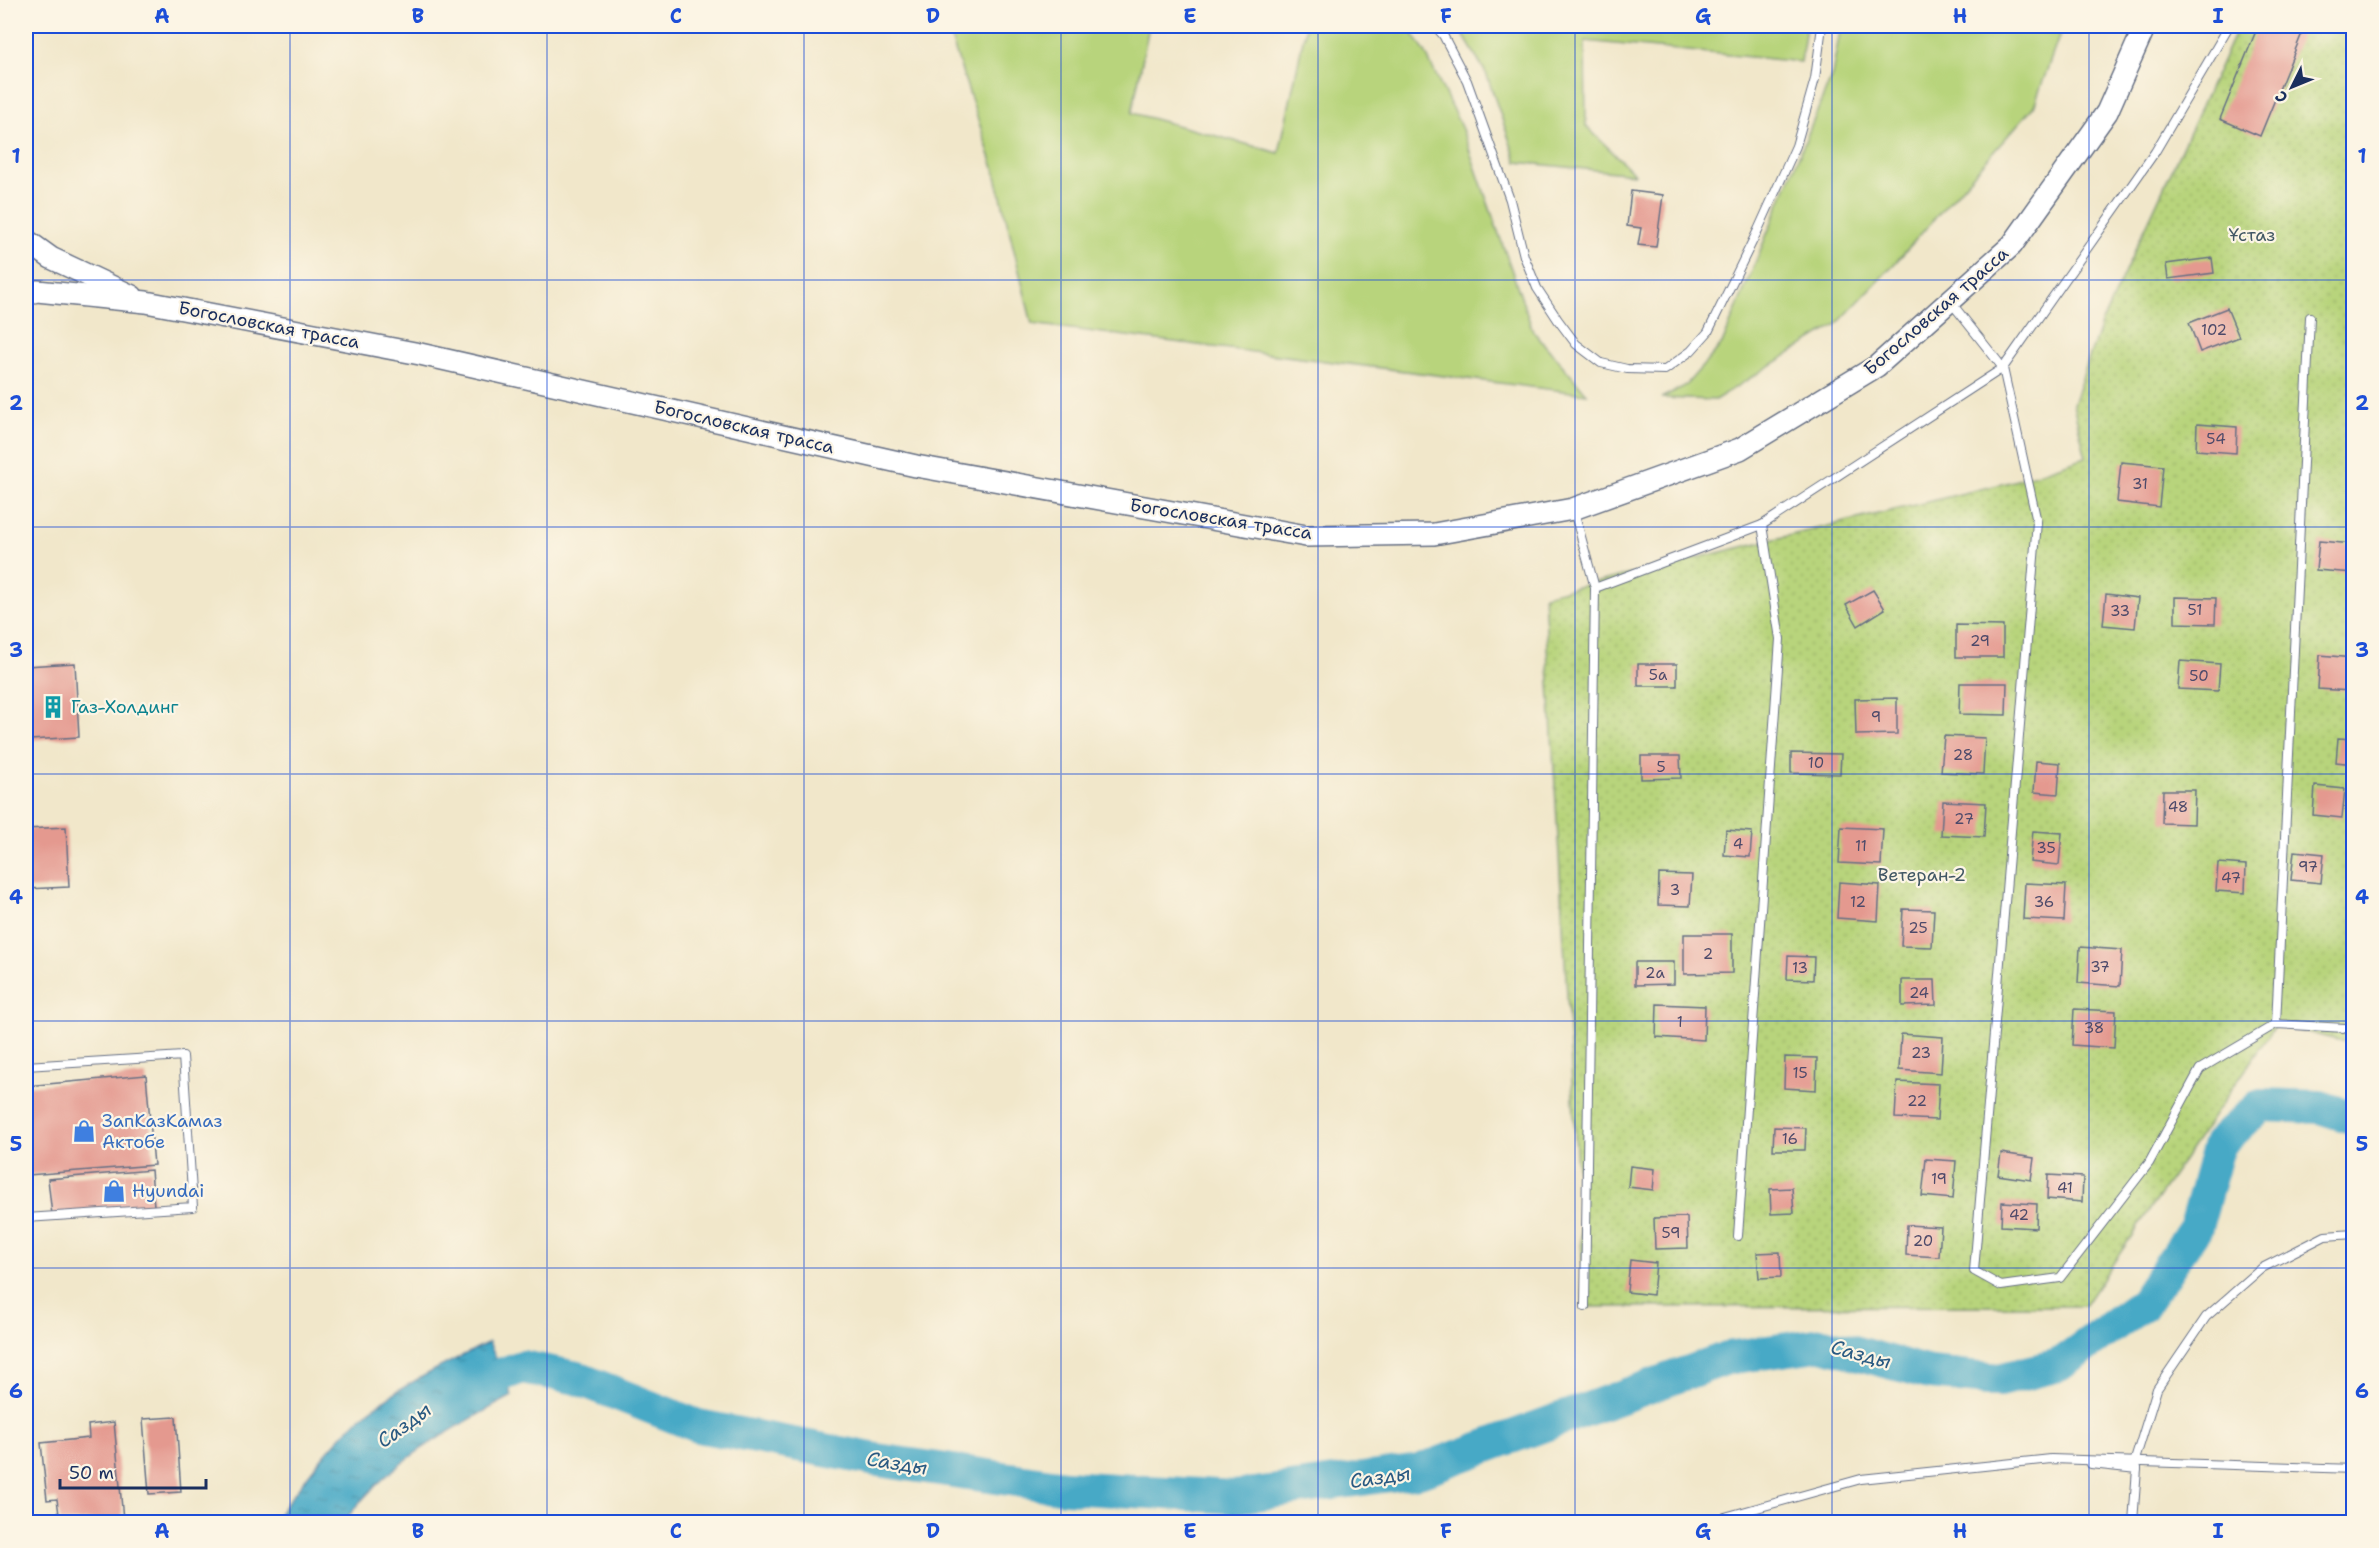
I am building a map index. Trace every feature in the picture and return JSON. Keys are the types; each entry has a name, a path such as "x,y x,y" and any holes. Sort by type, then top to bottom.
{"main road":[{"name":"Богословская трасса","path":"146,302 420,354 916,466 1306,536 1434,534 1573,509 1740,449 1877,366 2012,245 2107,112 2145,26"},
{"path":"26,240 51,258 146,302"},
{"path":"26,294 37,291 146,302"}],"lane":[{"path":"1435,26 1443,35 1467,81 1510,200 1524,256 1538,288 1558,320 1576,344 1601,363 1627,369 1665,370 1691,351 1708,332 1758,230 1796,146 1815,79 1822,26"},
{"path":"1595,588 1762,525 2003,368 2155,152 2229,26"},
{"path":"1950,300 2003,368 2037,522 1974,1270 2001,1286 2060,1278 2149,1163 2200,1069 2276,1024 2345,1028 2354,1032"},
{"path":"2276,1024 2310,317"},
{"path":"1573,509 1595,588 1585,1307"},
{"path":"1738,1236 1780,639 1762,525"},
{"path":"26,1066 183,1056 193,1206 26,1218"},
{"path":"2133,1522 2137,1469 2135,1460 2157,1389 2206,1317 2262,1268 2325,1236 2354,1234"},
{"path":"2051,1459 2137,1469"},
{"path":"1707,1522 1861,1479 2051,1459 2354,1468"}],"green space":[{"path":"947,26 1149,26 1132,113 1279,153 1306,26 1408,26 1425,52 1462,129 1533,331 1587,394 1032,324 994,168"},
{"path":"1458,26 1806,26 1801,62 1585,41 1586,126 1635,174 1517,162 1486,73"},
{"path":"1841,26 1994,26 2060,34 2034,106 1896,262 1836,325 1715,400 1661,398 1685,386 1722,344 1832,75"},
{"name":"Ветеран-2","path":"2238,26 2353,26 2353,1044 2276,1024 2084,1306 1585,1307 1544,595 2014,481 2086,457 2073,404 2101,324"}],"water":[{"path":"489,1342 512,1396 442,1436 400,1465 361,1501 344,1522 273,1522 343,1434 369,1411 412,1382"}],"building":[{"path":"2258,26 2305,26 2260,136 2220,119"},
{"path":"1631,191 1663,195 1656,247 1638,245 1641,228 1627,226"},
{"path":"2212,258 2214,273 2168,279 2166,264"},
{"path":"2227,308 2239,337 2200,352 2189,323"},
{"path":"2197,424 2237,427 2236,453 2196,450"},
{"path":"2121,462 2163,466 2159,507 2117,502"},
{"path":"2319,541 2354,544 2354,573 2316,570"},
{"path":"1873,590 1885,609 1858,626 1846,605"},
{"path":"2106,594 2138,598 2135,628 2103,625"},
{"path":"2175,597 2216,598 2215,624 2175,623"},
{"path":"1956,625 2003,626 2003,657 1956,657"},
{"path":"2320,655 2353,658 2351,691 2318,689"},
{"path":"2180,661 2220,664 2218,691 2178,689"},
{"name":"Газ-Холдинг","path":"75,663 79,737 30,740 26,666"},
{"path":"1638,664 1677,664 1677,686 1638,686"},
{"path":"1960,683 2007,683 2006,715 1959,714"},
{"path":"1897,698 1897,734 1856,735 1855,699"},
{"path":"1944,736 1985,738 1983,774 1941,772"},
{"path":"2338,738 2354,739 2354,764 2336,762"},
{"path":"1791,753 1841,754 1840,774 1791,773"},
{"path":"1641,756 1680,756 1681,778 1641,779"},
{"path":"2036,761 2060,763 2058,794 2034,792"},
{"path":"2315,786 2345,789 2342,818 2313,815"},
{"path":"2163,790 2195,790 2194,824 2162,823"},
{"path":"1943,801 1986,803 1984,837 1941,835"},
{"path":"66,827 69,887 26,889 26,829"},
{"path":"1841,827 1883,829 1881,865 1839,863"},
{"path":"1726,830 1752,832 1750,857 1724,855"},
{"path":"2033,831 2062,833 2059,865 2030,862"},
{"path":"2294,851 2324,854 2321,883 2291,880"},
{"path":"2218,863 2246,865 2245,893 2216,891"},
{"path":"1659,874 1692,875 1690,906 1658,905"},
{"path":"1839,882 1880,885 1878,921 1837,918"},
{"path":"2025,883 2066,885 2064,921 2023,919"},
{"path":"1903,909 1934,910 1932,947 1901,946"},
{"path":"1684,934 1732,934 1732,973 1684,974"},
{"path":"2080,947 2122,950 2120,986 2078,983"},
{"path":"1788,956 1814,957 1813,980 1787,979"},
{"path":"1635,962 1674,962 1674,984 1635,985"},
{"path":"1902,980 1935,980 1936,1005 1902,1006"},
{"path":"1657,1004 1705,1006 1704,1040 1656,1037"},
{"path":"2074,1009 2116,1011 2114,1048 2072,1045"},
{"path":"1901,1034 1943,1037 1941,1073 1899,1070"},
{"path":"1785,1057 1817,1058 1816,1090 1784,1088"},
{"path":"146,1075 154,1165 28,1175 26,1086"},
{"path":"1897,1082 1939,1084 1937,1120 1895,1118"},
{"path":"1774,1127 1806,1128 1805,1150 1773,1150"},
{"path":"2001,1153 2034,1158 2031,1180 1998,1175"},
{"path":"1926,1159 1956,1161 1953,1199 1922,1196"},
{"path":"1630,1166 1655,1169 1653,1190 1628,1187"},
{"path":"151,1170 154,1206 52,1215 48,1179"},
{"path":"2048,1175 2083,1177 2082,1202 2047,1199"},
{"path":"1792,1188 1794,1213 1771,1214 1770,1189"},
{"path":"2002,1202 2037,1204 2036,1228 2001,1226"},
{"path":"1687,1217 1688,1248 1655,1249 1654,1218"},
{"path":"1907,1225 1941,1227 1939,1257 1906,1255"},
{"path":"1780,1252 1781,1277 1759,1278 1757,1253"},
{"path":"1630,1260 1656,1263 1653,1295 1627,1292"},
{"path":"176,1417 181,1492 149,1494 143,1419"},
{"path":"114,1422 123,1519 60,1522 57,1499 47,1500 41,1443 89,1438 88,1425"}],"waterway":[{"name":"Сазды","path":"458,1391 522,1367 577,1378 698,1426 877,1460 1065,1487 1234,1497 1419,1471 1727,1358 1823,1344 1930,1373 1999,1380 2059,1365 2143,1304 2196,1227 2219,1144 2261,1105 2320,1107 2354,1118"}],"place":[{"name":"Газ-Холдинг","path":"53,707"},
{"name":"ЗапКазКамаз Актобе","path":"84,1131"},
{"name":"Hyundai","path":"114,1191"}],"park label":[{"name":"Ұстаз","path":"2252,235"}]}
